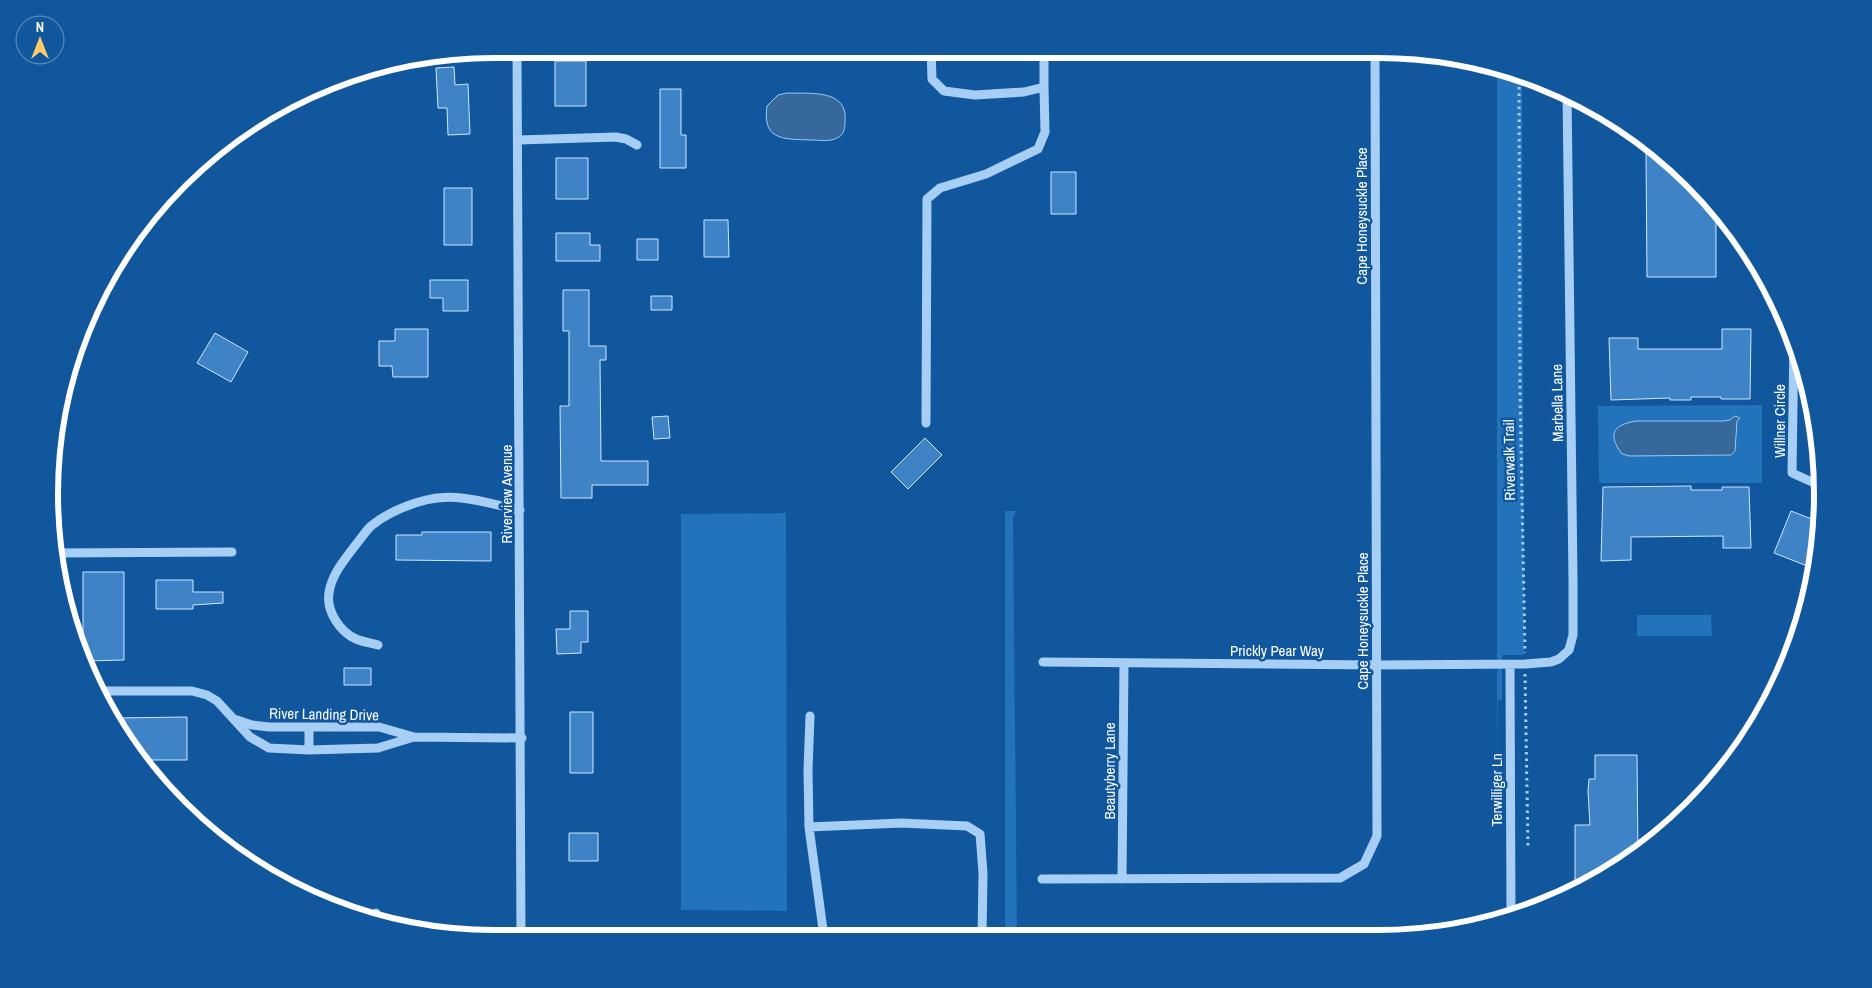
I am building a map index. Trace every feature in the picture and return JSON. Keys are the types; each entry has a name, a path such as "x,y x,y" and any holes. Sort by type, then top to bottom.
{"street":[{"name":"Riverview Avenue","path":"517,58 522,738 521,930"},
{"path":"932,58 932,79 944,91 975,95 1024,92 1044,87"},
{"path":"926,423 927,199 940,188 986,174 1038,149 1044,132 1044,58"},
{"name":"Cape Honeysuckle Place","path":"1042,879 1340,878 1364,864 1377,836 1375,58"},
{"name":"Marbella Lane","path":"1510,664 1551,662 1559,659 1569,650 1573,635 1567,101"},
{"path":"518,140 616,137 626,139 637,145"},
{"name":"Willner Circle","path":"1794,362 1792,473 1814,483"},
{"path":"378,645 362,642 347,634 338,625 328,602 329,591 339,568 371,526 401,507 447,497 468,499 520,510"},
{"path":"61,553 232,552"},
{"name":"Prickly Pear Way","path":"1043,662 1376,665 1510,664"},
{"name":"Beautyberry Lane","path":"1122,879 1124,663"},
{"name":"Terwilliger Ln","path":"1510,664 1511,909"},
{"name":"River Landing Drive","path":"105,691 192,691 207,695 217,701 250,737 269,748 309,750 378,748 414,737"},
{"path":"810,716 808,770 809,827 823,930"},
{"name":"River Landing Drive","path":"234,718 252,725 269,728 378,728 414,737 522,738"},
{"path":"308,727 309,750"},
{"path":"809,827 901,822 967,826 980,834 983,873 982,930"}],"path":[{"name":"Riverwalk Trail","path":"1519,81 1520,392 1528,846"}],"shaded area":[{"path":"1497,74 1522,82 1524,655 1502,655 1502,700 1498,700 1497,758"},
{"path":"787,93 825,95 841,103 845,111 843,133 839,137 828,140 801,140 777,136 768,126 766,117 767,106 778,95"},
{"path":"1762,405 1762,483 1599,483 1598,406"},
{"path":"1735,416 1740,418 1737,421 1735,451 1731,455 1630,456 1622,454 1617,447 1614,436 1615,432 1622,425 1636,421 1723,421 1730,420"},
{"path":"1005,511 1016,511 1013,518 1017,930 1005,930"},
{"path":"786,513 787,911 681,910 681,514"},
{"path":"1637,615 1711,615 1712,636 1637,636"}],"building":[{"path":"555,61 586,61 586,106 555,106"},
{"path":"454,67 455,85 468,84 470,134 448,135 447,108 438,108 436,68"},
{"path":"660,89 681,89 681,135 686,135 686,168 660,168"},
{"path":"1646,150 1687,185 1716,218 1716,277 1647,277"},
{"path":"556,158 588,158 588,199 556,199"},
{"path":"1051,172 1076,172 1076,214 1051,214"},
{"path":"444,188 472,188 472,245 444,245"},
{"path":"704,220 728,220 729,257 704,257"},
{"path":"556,233 590,233 590,245 600,245 600,261 556,261"},
{"path":"637,239 658,239 658,260 637,260"},
{"path":"430,280 468,280 468,311 443,311 443,298 430,298"},
{"path":"563,290 589,290 589,346 606,346 606,360 600,360 601,461 648,461 648,485 592,485 592,498 561,498 560,406 569,406 569,331 563,331"},
{"path":"651,296 672,296 672,310 651,310"},
{"path":"395,329 428,329 428,377 393,377 392,366 379,366 379,341 395,341"},
{"path":"1722,329 1751,329 1750,399 1691,397 1691,400 1670,400 1670,398 1611,400 1609,338 1638,338 1638,349 1722,349"},
{"path":"215,333 248,352 231,382 197,363"},
{"path":"668,416 670,438 654,439 652,417"},
{"path":"925,438 942,455 908,489 891,472"},
{"path":"1691,486 1691,490 1722,490 1722,487 1749,487 1751,548 1723,548 1723,536 1631,537 1631,560 1601,561 1603,487"},
{"path":"1791,511 1814,520 1808,566 1774,553"},
{"path":"422,532 491,532 491,561 396,560 396,535 422,535"},
{"path":"83,572 124,572 124,660 91,661 83,639"},
{"path":"156,580 193,580 193,592 223,592 223,603 193,605 193,609 156,609"},
{"path":"570,611 588,611 588,642 581,642 581,653 557,654 556,629 570,629"},
{"path":"344,668 371,668 371,685 344,685"},
{"path":"570,712 593,712 593,773 570,773"},
{"path":"187,717 187,760 148,760 120,718"},
{"path":"1595,755 1637,755 1638,845 1621,857 1575,883 1575,825 1590,825 1589,779 1595,779"},
{"path":"569,833 598,833 598,861 569,861"}]}
